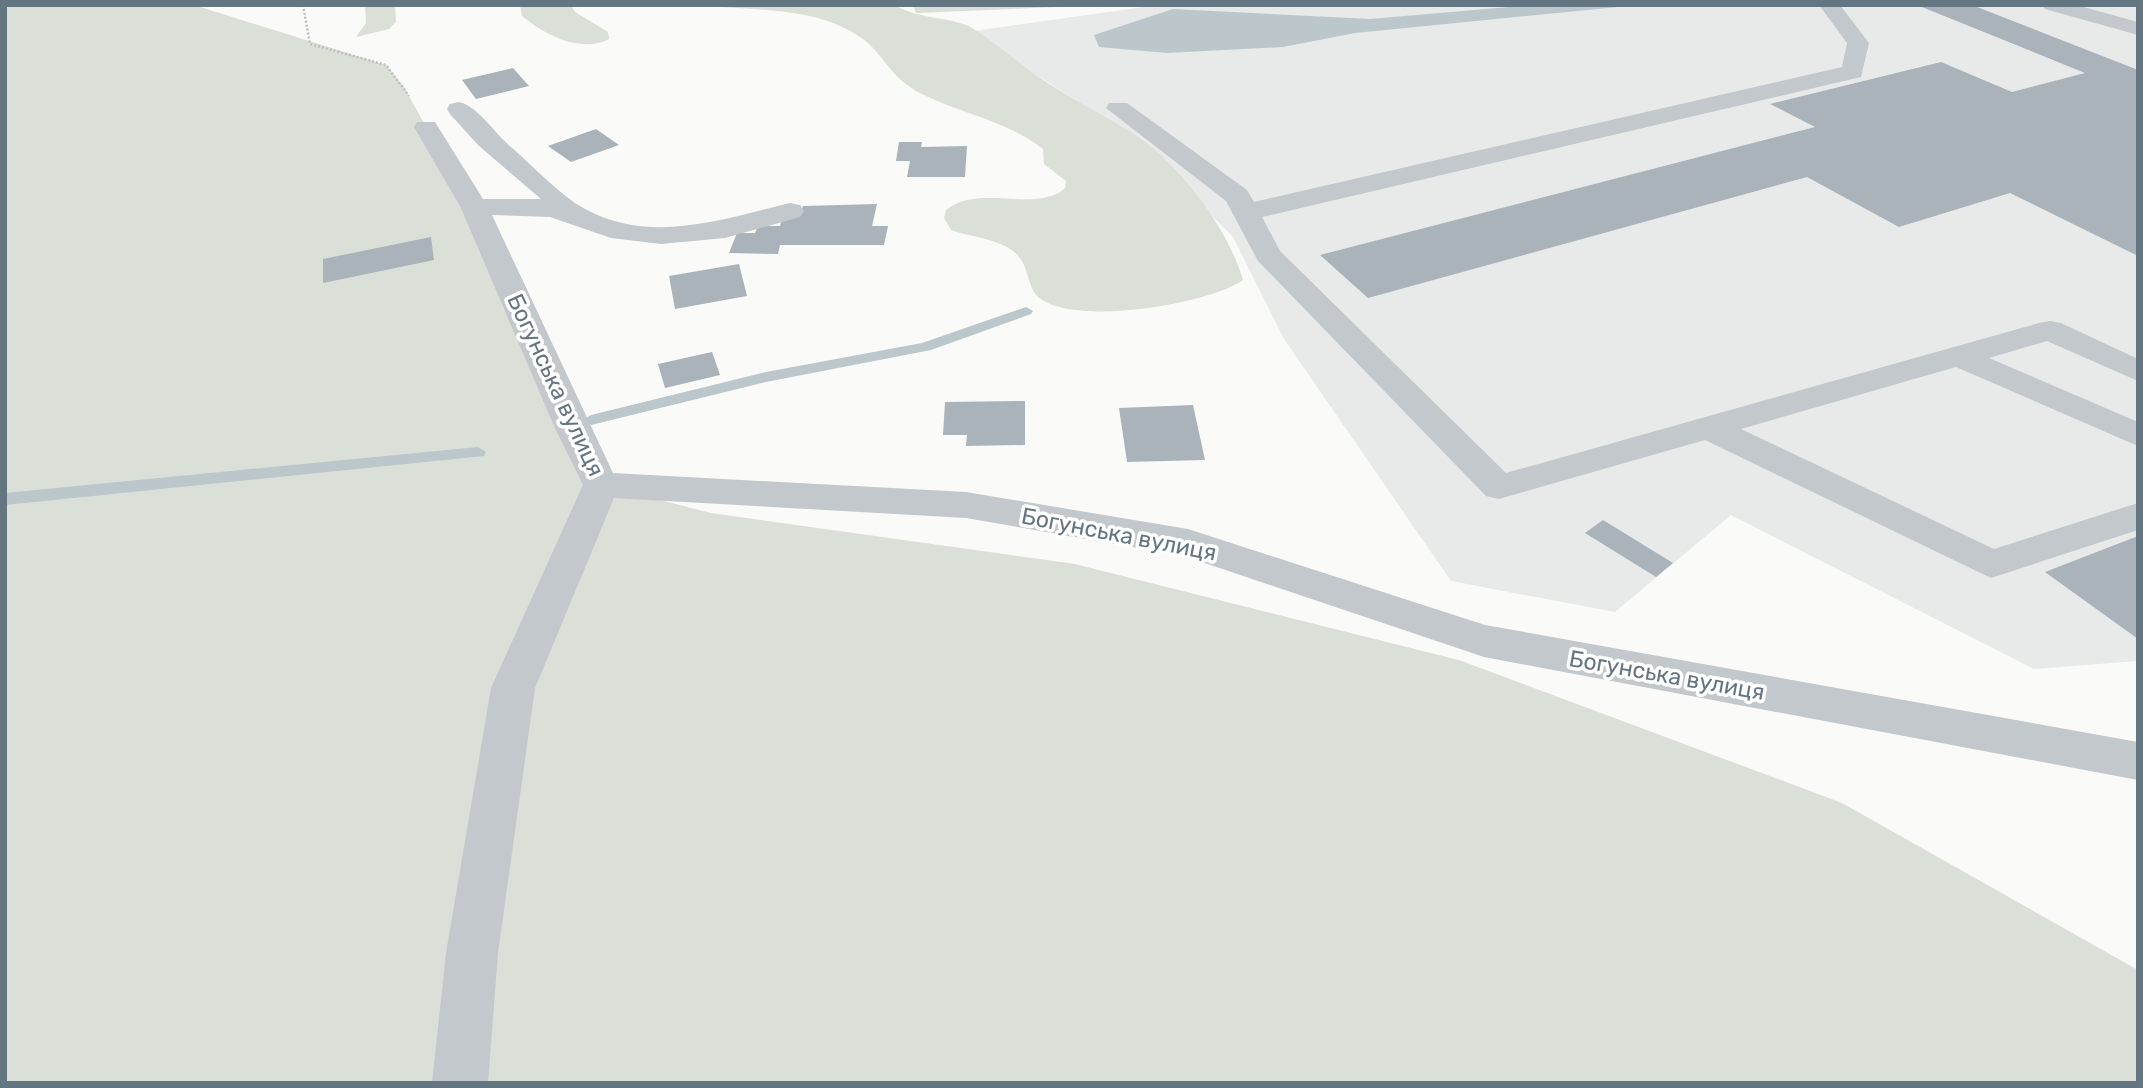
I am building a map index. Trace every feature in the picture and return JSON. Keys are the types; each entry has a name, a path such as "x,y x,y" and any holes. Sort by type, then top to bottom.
{"street":[{"path":"1245,212 1853,72 1858,43 1829,5"},
{"path":"2052,5 2138,29"},
{"path":"1118,108 1237,196 1268,255 1499,487 2050,330 2138,371"},
{"path":"459,109 487,140 576,215"},
{"name":"Богунська вулиця","path":"426,127 475,208 571,426 601,485 966,505 1188,543 1484,641 2138,761"},
{"path":"475,208 524,204 576,215 614,231 670,235 735,230 790,211"},
{"path":"2094,351 2138,339"},
{"path":"1958,356 2138,435"},
{"path":"1707,427 1991,564 2138,516"},
{"path":"460,1083 471,953 513,688 601,485"}],"path":[{"path":"303,5 310,44 386,65 404,87 426,127"}],"shaded area":[{"path":"5,5 194,5 386,65 404,87 426,127 601,485 711,513 1075,564 1459,660 1842,803 2138,970 2138,1083 5,1083"},
{"path":"365,5 395,5 396,22 389,29 356,37 366,23"},
{"path":"520,5 571,5 575,12 608,32 609,39 586,44 563,40 522,16"},
{"path":"694,5 895,5 912,13 966,25 1040,78 1132,133 1167,161 1200,198 1214,219 1236,260 1243,280 1202,297 1140,309 1078,310 1054,305 1037,296 1022,261 1009,248 951,230 944,218 946,210 959,202 991,198 1039,199 1065,188 1066,181 1044,164 1043,149 1015,131 911,88 868,43 842,27 801,14"},
{"path":"913,5 1107,5 916,13"},
{"path":"1158,5 2138,5 2138,661 2034,669 1731,515 1615,612 1451,581 1284,339 1233,237 1129,133 967,32"},
{"path":"1531,5 1638,5 1355,33 1283,47 1167,53 1099,47 1094,35 1173,9 1370,19"}],"building":[{"path":"1917,5 1972,5 2138,70 2138,256 2010,193 1899,227 1807,177 1368,298 1320,255 1815,127 1770,104 1941,62 2012,92 2085,73"},
{"path":"513,68 529,86 476,99 462,80"},
{"path":"596,129 619,145 571,162 548,146"},
{"path":"899,142 922,142 921,147 967,146 965,177 907,177 910,161 896,161"},
{"path":"877,204 872,226 888,226 884,245 780,245 778,254 729,253 737,233 755,233 758,226 780,226 784,214 800,215 803,206"},
{"path":"431,237 434,260 323,283 323,259"},
{"path":"739,264 747,296 675,309 669,276"},
{"path":"712,352 720,375 665,388 658,364"},
{"path":"1025,401 1025,445 966,446 967,435 943,435 945,402"},
{"path":"1193,405 1205,460 1127,462 1119,408"},
{"path":"1603,520 1673,563 1656,577 1585,533"},
{"path":"2138,536 2138,639 2045,572"}],"waterway":[{"path":"591,420 766,377 926,347 1026,311"},
{"path":"5,499 478,452"}]}
